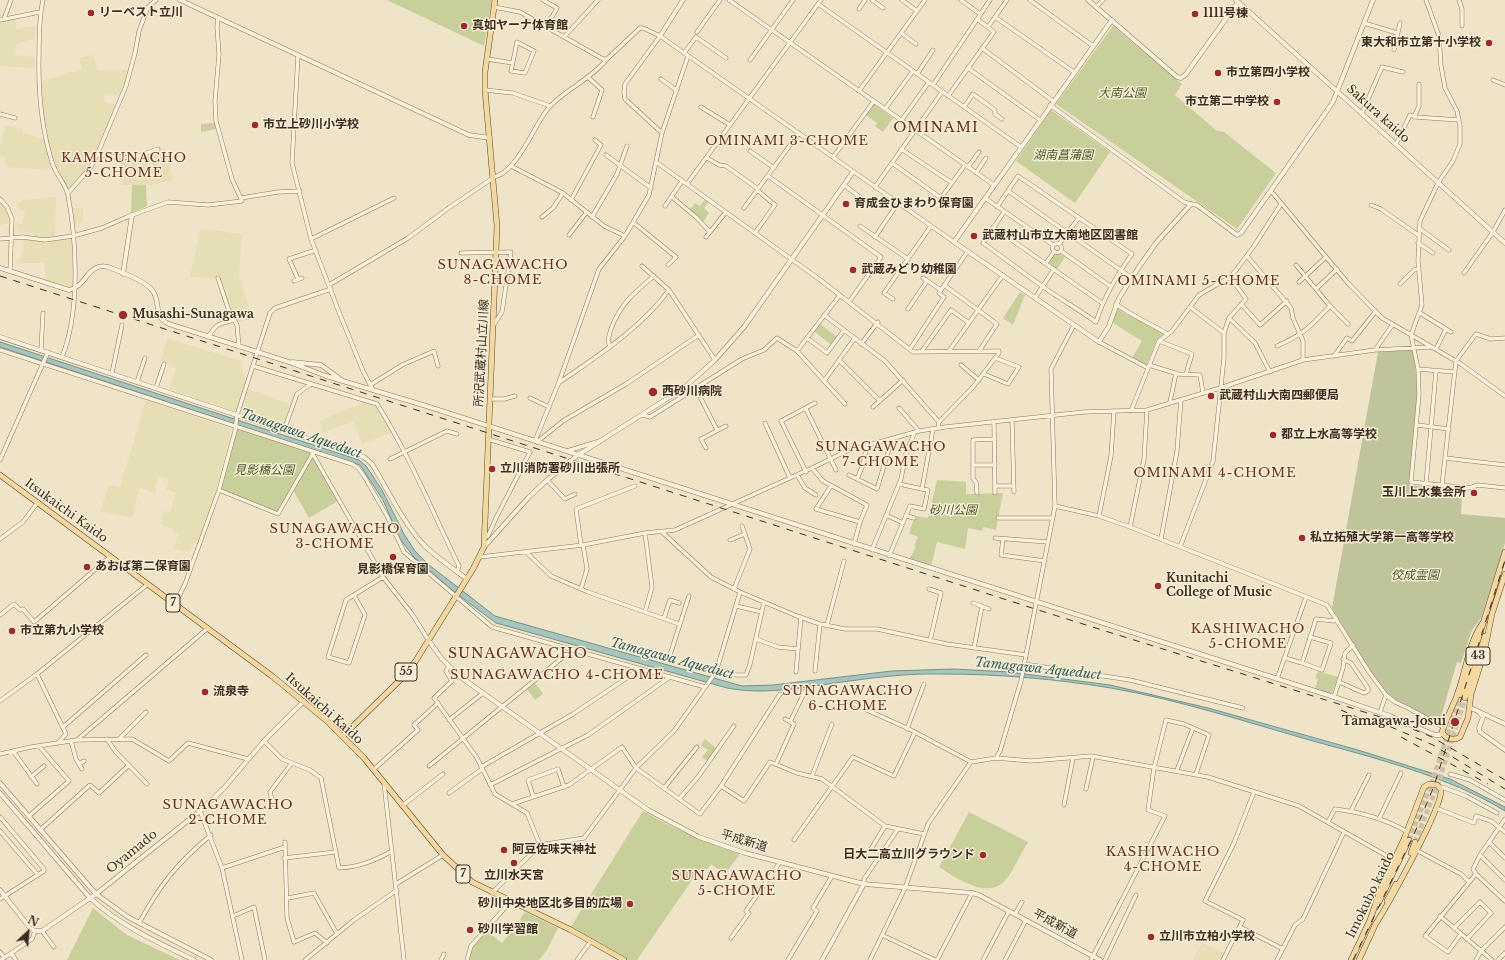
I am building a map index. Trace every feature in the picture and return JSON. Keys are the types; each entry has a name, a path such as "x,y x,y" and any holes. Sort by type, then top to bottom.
{"main road":[{"name":"所沢武蔵村山立川線","path":"465,581 480,557 484,547 492,327 498,226 485,90 487,59 495,0"},
{"name":"Itsukaichi Kaido","path":"1,476 208,628 304,701 343,736 443,855 472,882 591,941 624,960"},
{"name":"43","path":"1505,552 1504,563 1485,620 1463,696 1505,574"},
{"name":"55","path":"343,736 400,680 429,641 465,581"},
{"path":"1485,620 1477,630 1456,698 1448,712 1442,730 1445,737 1453,740 1460,737 1468,718 1471,694 1484,653 1492,614"},
{"path":"1369,923 1382,887 1424,787 1429,784 1437,785 1441,789 1441,796 1436,808 1393,896 1375,925"},
{"name":"Imokubo kaido","path":"1350,960 1409,840"},
{"name":"Imokubo kaido","path":"1359,960 1415,842"}],"street":[{"path":"2,19 11,0"},
{"path":"43,0 40,12 39,106 55,172 68,193 73,236 75,293 67,344 62,357"},
{"path":"68,193 91,168 97,155 126,86 135,53 139,30 148,7 156,0"},
{"path":"180,0 469,135 490,138"},
{"path":"543,0 557,8 547,26"},
{"path":"552,5 555,0"},
{"path":"565,36 598,0"},
{"path":"662,133 625,99 625,84 660,36 683,0"},
{"path":"697,32 720,0"},
{"path":"729,0 994,185"},
{"path":"750,60 793,0"},
{"path":"859,9 865,0"},
{"path":"872,0 883,8"},
{"path":"902,0 917,11"},
{"path":"860,91 924,0"},
{"path":"961,0 980,14"},
{"path":"933,85 990,0"},
{"path":"988,27 1007,0"},
{"path":"1030,0 1093,46"},
{"path":"1088,0 1177,77 1181,78 1186,74 1237,1"},
{"path":"1096,7 1103,0"},
{"path":"982,48 1052,103 1184,202 1197,205 1237,235 1242,231 1324,116 1338,92 1373,0"},
{"path":"1426,0 1439,36 1440,66 1445,88 1457,111 1460,144 1453,161 1438,183 1421,217 1419,228 1418,243 1422,306 1411,335 1418,369 1417,425 1411,482 1469,488 1478,485 1505,488"},
{"path":"1459,0 1462,9 1462,26"},
{"path":"687,184 819,1 887,53 1021,147"},
{"name":"Sakura kaido","path":"1237,1 1505,243"},
{"path":"494,7 517,10 607,59"},
{"path":"2,19 40,12"},
{"path":"994,17 1074,72"},
{"path":"218,18 216,27 219,54 214,101 216,122 232,179 242,198"},
{"path":"948,96 994,32 976,19"},
{"path":"954,242 1112,20"},
{"path":"1364,23 1397,33"},
{"path":"1394,50 1400,23"},
{"path":"175,604 185,584 219,490 235,431 237,416 272,310 330,287 408,238 493,178 498,177 511,166 529,142 550,106 589,78 640,28 660,36 1074,326 1099,342 1149,366 1176,373 1200,375 1203,393"},
{"path":"901,34 916,44"},
{"path":"536,442 599,269 634,222 651,188 662,133 686,54 696,37 726,58"},
{"path":"518,42 534,51 525,73 511,71 513,63 518,42"},
{"path":"917,74 933,50"},
{"path":"298,55 292,163 312,239 338,312 373,390"},
{"path":"487,59 513,63"},
{"path":"1362,113 1382,67 1403,72"},
{"path":"968,68 1040,120"},
{"path":"885,109 912,71"},
{"path":"589,78 602,90 593,117"},
{"path":"661,79 676,90"},
{"path":"1493,80 1505,85"},
{"path":"901,120 928,82"},
{"path":"1414,117 1418,106 1419,84"},
{"path":"485,90 513,93 550,106"},
{"path":"875,186 942,92"},
{"path":"964,107 973,94 995,110 995,114 1002,119"},
{"path":"833,157 874,102"},
{"path":"701,107 730,125"},
{"path":"0,114 15,118"},
{"path":"1396,144 1410,115 1414,117 1459,120"},
{"path":"744,208 799,133"},
{"path":"571,200 601,145 595,140"},
{"path":"592,217 617,174 626,146"},
{"path":"97,155 134,158 158,149"},
{"path":"901,149 952,183"},
{"path":"750,151 774,168"},
{"path":"941,198 979,152"},
{"path":"606,155 651,188"},
{"path":"707,158 719,165 726,166 775,205 755,233"},
{"path":"976,173 986,158"},
{"path":"656,162 878,322 913,352 999,351 979,380 939,422 938,428"},
{"path":"892,163 950,204"},
{"path":"511,166 562,193 604,226 625,236"},
{"path":"484,547 528,498 547,480 578,455 684,388 715,360 744,327 853,172"},
{"path":"768,176 880,257 849,302"},
{"path":"997,207 1018,176 1078,219 1132,254 1110,286 1102,303 1096,322 1073,305 1042,287 1009,260 983,243 1004,212"},
{"path":"666,206 682,181"},
{"path":"844,185 866,201"},
{"path":"0,239 22,237 45,240 73,236 102,228 168,202 223,204 242,201 242,198 278,192 300,191"},
{"path":"1008,191 1132,278"},
{"path":"1270,191 1337,270 1376,311 1393,324 1456,361 1505,396"},
{"path":"542,216 552,208 562,193"},
{"path":"672,197 696,217 710,232"},
{"path":"312,239 394,198"},
{"path":"985,198 1053,245 1060,244"},
{"path":"0,199 6,206 12,219 10,272"},
{"path":"875,237 898,203"},
{"path":"1099,342 1109,326 1116,304 1132,278 1156,243 1191,204"},
{"path":"1131,411 1158,341 1168,334 1200,295 1230,277 1247,256 1281,204"},
{"path":"1371,205 1381,209 1418,235"},
{"path":"1464,273 1493,232 1505,210"},
{"path":"706,237 726,212"},
{"path":"569,235 586,213"},
{"path":"123,274 132,215"},
{"path":"1060,251 1060,244 1078,219"},
{"path":"634,222 676,257 668,265"},
{"path":"860,226 908,259"},
{"path":"893,299 884,293 931,226"},
{"path":"993,227 1102,303"},
{"path":"1419,228 1449,250"},
{"path":"1418,243 1433,253"},
{"path":"1053,245 1052,248 1054,252"},
{"path":"298,279 289,259 316,250"},
{"path":"910,349 944,297 939,292 968,251"},
{"path":"1046,263 1054,252 1060,251 1110,286"},
{"path":"461,253 511,252 502,312 492,327"},
{"path":"1247,256 1287,301 1291,308 1292,318 1303,346 1303,360"},
{"path":"1299,282 1326,257"},
{"path":"1296,265 1330,306 1348,324"},
{"path":"642,266 669,290 715,360"},
{"path":"0,268 63,289 74,289 82,284 90,271 97,267 108,267 148,286 156,297 158,313 164,322 289,362 311,372 373,390 578,455 889,556 1334,697 1380,712 1435,735 1440,735 1442,730 1386,695 1369,672 1327,605 1130,527 1098,516 1055,506"},
{"path":"1035,298 1054,269"},
{"path":"1400,284 1414,270 1419,269"},
{"path":"1316,289 1337,270"},
{"path":"949,351 1003,275"},
{"path":"610,347 608,340 616,315 631,297 654,276"},
{"path":"1180,547 1214,461 1224,333 1229,318 1246,299 1230,277"},
{"path":"218,278 239,336 239,346"},
{"path":"923,278 941,290"},
{"path":"908,309 927,280"},
{"path":"944,285 997,324 979,351"},
{"path":"559,382 610,347 655,308 669,290"},
{"path":"797,351 840,295"},
{"path":"1241,304 1260,325 1287,301"},
{"path":"1116,304 1128,314 1135,315 1168,334"},
{"path":"1278,346 1300,336 1330,306"},
{"path":"1190,307 1224,333"},
{"path":"922,352 951,310 969,323"},
{"path":"1334,356 1347,338 1352,341 1376,311"},
{"path":"1420,312 1451,332"},
{"path":"41,350 43,313"},
{"path":"824,315 885,361 939,422"},
{"path":"1229,318 1255,344 1270,372"},
{"path":"208,337 215,326 225,321 234,320"},
{"path":"862,344 878,322"},
{"path":"1375,350 1393,324"},
{"path":"112,373 122,325"},
{"path":"996,758 1000,751 1021,681 1055,506 1051,416 1051,369 1074,326"},
{"path":"1436,349 1446,329"},
{"path":"807,338 827,353 844,330"},
{"path":"1442,485 1456,361 1476,334 1491,339 1505,338"},
{"path":"536,442 563,421 626,384 699,335"},
{"path":"0,337 359,455 368,460 390,492 407,524 424,545 457,572 465,581"},
{"path":"643,415 650,417 750,354 764,350 777,338 797,351 845,404"},
{"path":"824,381 855,338"},
{"path":"1158,341 1192,354 1186,374"},
{"path":"480,557 582,545 645,533 675,530 806,472 847,451 867,444 919,432 938,428 1051,416 1147,410 1270,372 1303,360 1375,350 1431,347"},
{"path":"0,350 235,426 312,453 352,464 358,468 387,516 404,552 492,627 705,687"},
{"path":"370,385 402,365 434,351 438,366"},
{"path":"0,460 48,353"},
{"path":"138,382 145,358"},
{"path":"984,374 1008,384 1019,367 995,358"},
{"path":"839,360 880,401"},
{"path":"289,362 321,365 344,381"},
{"path":"156,388 164,364"},
{"path":"961,365 979,380"},
{"path":"253,366 377,404 406,452 460,566 457,572"},
{"path":"1418,369 1455,372"},
{"path":"1426,484 1436,371"},
{"path":"1170,402 1176,373"},
{"path":"873,407 902,380"},
{"path":"284,430 297,394 311,384"},
{"path":"696,389 717,430"},
{"path":"490,399 504,399 515,396"},
{"path":"530,398 549,407"},
{"path":"1161,539 1178,451 1181,399"},
{"path":"806,472 781,422 815,403"},
{"path":"899,408 919,432"},
{"path":"806,409 836,470"},
{"path":"1130,527 1144,459 1147,410"},
{"path":"1098,516 1111,456 1114,411"},
{"path":"1012,421 1014,492"},
{"path":"765,423 790,478"},
{"path":"994,423 995,493"},
{"path":"1417,425 1448,429"},
{"path":"706,448 701,439 726,426"},
{"path":"922,489 933,429"},
{"path":"390,459 447,431 457,434"},
{"path":"872,550 899,484 906,454 914,434"},
{"path":"484,538 488,536 530,452 488,439"},
{"path":"849,475 877,489 892,439"},
{"path":"977,493 976,482 973,479 973,440 994,439"},
{"path":"567,452 592,442 602,440"},
{"path":"857,479 863,465 867,444"},
{"path":"219,490 278,514 312,453"},
{"path":"312,453 383,578 412,614 429,641"},
{"path":"1445,458 1505,465"},
{"path":"973,465 995,465"},
{"path":"812,468 823,481 867,505 860,522 854,544"},
{"path":"797,476 805,488 816,495"},
{"path":"547,480 565,499 575,494"},
{"path":"889,556 910,506 924,509 928,490 899,484"},
{"path":"581,589 588,569 576,509 635,486"},
{"path":"831,486 816,509 860,522"},
{"path":"995,486 1014,486"},
{"path":"0,539 23,522 38,502"},
{"path":"886,515 903,523"},
{"path":"907,516 914,518"},
{"path":"998,518 1053,518"},
{"path":"734,589 750,549 742,526"},
{"path":"662,532 711,577 740,592 820,624 845,629 877,629 930,641 1026,655"},
{"path":"645,533 652,587 645,612"},
{"path":"730,540 745,534"},
{"path":"995,538 1048,542"},
{"path":"1003,538 1001,555 1045,561"},
{"path":"526,552 551,576 581,589 679,624"},
{"path":"0,615 14,604 20,610 23,609 34,622 111,556"},
{"path":"827,625 844,561"},
{"path":"354,595 365,615 349,663 328,657 346,600 354,595 383,578"},
{"path":"0,701 37,674 148,584"},
{"path":"929,589 941,593 930,641"},
{"path":"492,893 540,845 584,838 636,768 674,731 717,668 740,592"},
{"path":"669,658 689,596"},
{"path":"1277,679 1306,597"},
{"path":"664,618 670,600 679,603"},
{"path":"717,668 736,675 746,675 764,602"},
{"path":"973,603 989,609"},
{"path":"736,606 762,612"},
{"path":"974,648 982,606"},
{"path":"796,672 801,617"},
{"path":"1302,663 1316,619 1334,621 1336,618"},
{"path":"816,671 820,624"},
{"path":"77,740 208,628"},
{"path":"1285,658 1322,670 1331,643 1310,637"},
{"path":"756,639 778,647 798,649"},
{"name":"平成新道","path":"429,641 449,666 483,693 542,733 590,770 648,810 684,830 726,847 864,884 972,893 1015,914 1092,958 1100,960"},
{"path":"1334,697 1348,648 1353,645"},
{"path":"428,766 572,650"},
{"path":"63,727 146,656"},
{"path":"1339,682 1364,694 1368,690 1354,668 1344,659"},
{"path":"1024,664 1130,680 1243,708"},
{"path":"449,666 446,671 452,681 435,697 438,703 477,758 495,794 527,813 540,845"},
{"path":"449,793 482,768 542,733 640,669"},
{"path":"37,674 66,734 58,743"},
{"path":"490,785 563,750 588,736 670,677"},
{"path":"907,728 924,684"},
{"path":"790,722 805,691"},
{"path":"449,720 483,693"},
{"path":"512,804 569,785 622,747 636,768 700,814 721,786 780,694"},
{"path":"1380,712 1386,695"},
{"name":"Oyamado","path":"42,931 96,894 200,811 224,788 264,741 304,701"},
{"path":"850,702 907,728 971,762 996,758 1024,761 1093,757 1196,774 1299,806 1394,860"},
{"path":"373,770 418,730 414,725 438,703"},
{"path":"1469,708 1505,724"},
{"path":"119,738 146,712"},
{"path":"1480,713 1482,721"},
{"path":"1488,717 1482,721 1479,728 1480,732 1505,750"},
{"path":"776,764 794,724 785,719"},
{"path":"1092,958 1165,816 1148,810 1154,768 1166,720 1193,728 1209,735 1196,774"},
{"path":"812,776 832,724"},
{"path":"679,799 698,777 734,726"},
{"path":"1177,770 1193,728"},
{"path":"794,840 853,757 894,776 915,732"},
{"path":"0,754 77,740 119,738 132,739 169,761 188,743 248,759"},
{"path":"107,739 147,784"},
{"path":"71,741 82,769"},
{"path":"264,741 282,759 291,764 310,770 321,778 339,868 354,867 373,862 392,851"},
{"path":"29,816 69,781 39,746"},
{"path":"664,788 697,747"},
{"path":"13,751 37,784"},
{"path":"1086,789 1093,757"},
{"path":"1064,805 1073,758"},
{"path":"79,764 84,761"},
{"path":"721,786 744,801 770,762 822,780 885,826 924,834"},
{"path":"870,960 905,888 924,834 933,816 971,762"},
{"path":"273,804 270,792 291,764"},
{"path":"40,830 90,785 99,793 129,765"},
{"path":"31,777 44,766"},
{"path":"533,796 528,780 558,768 564,787"},
{"path":"1379,819 1402,773"},
{"path":"402,806 442,774"},
{"path":"1450,774 1470,780 1505,800"},
{"path":"1351,811 1369,775"},
{"path":"0,783 96,894 139,923 211,960"},
{"path":"384,783 404,960"},
{"path":"1442,787 1466,796 1497,813"},
{"path":"1223,960 1243,920 1205,901 1234,843 1254,792"},
{"path":"0,793 90,898 120,922 194,960"},
{"path":"1328,822 1335,808 1379,819 1394,824 1406,831"},
{"path":"1436,808 1474,823 1476,816 1491,821 1505,832"},
{"path":"200,811 222,868 242,960"},
{"path":"0,817 44,869 44,871 0,899"},
{"path":"1505,819 1480,855 1473,869 1476,874 1505,901"},
{"path":"871,849 885,826"},
{"path":"822,960 864,884 864,879 898,829"},
{"path":"0,831 38,874"},
{"path":"1277,960 1295,925 1303,919 1344,832"},
{"path":"139,923 165,879 188,854 210,835"},
{"path":"285,842 284,858 288,898 287,918 294,942 315,933 327,943"},
{"path":"1489,842 1505,858"},
{"path":"222,868 285,847"},
{"path":"1416,850 1461,874 1469,882"},
{"path":"284,858 336,852"},
{"path":"396,884 443,855"},
{"path":"1480,855 1505,880"},
{"path":"731,938 749,914 746,911 780,862"},
{"path":"1460,934 1448,952 1425,936 1476,874"},
{"path":"788,960 817,911 812,908 832,876"},
{"path":"0,890 30,928 35,931 42,931 54,947"},
{"path":"305,960 354,920 397,890"},
{"path":"288,898 314,893 338,934"},
{"path":"882,935 926,958 936,960 972,893"},
{"path":"1105,960 1136,895"},
{"path":"467,960 471,946 511,901"},
{"path":"1015,914 1022,902"},
{"path":"1454,928 1480,902 1491,913 1467,939"},
{"path":"232,916 254,907 265,960"},
{"path":"983,960 1009,911"},
{"path":"1440,916 1492,960"},
{"path":"1005,960 1026,920"},
{"path":"1240,927 1283,949"},
{"path":"1476,960 1481,951 1505,927"},
{"path":"1,960 32,939 35,931"},
{"path":"577,960 591,941"},
{"path":"0,952 4,957"},
{"path":"11,953 16,960"},
{"path":"1498,960 1505,953"},
{"path":"441,960 444,954"}],"shaded area":[{"path":"16,17 16,29 36,26 35,39 16,44 15,55 35,57 35,68 0,66 0,20"},
{"path":"94,55 97,70 130,70 121,96 103,94 105,103 115,104 110,125 91,167 67,191 52,167 45,170 6,167 5,157 0,156 0,147 5,125 23,129 23,133 45,139 39,82 82,69 79,58"},
{"path":"165,147 173,180 152,185 122,185 120,157 134,158"},
{"path":"56,197 55,238 45,240 45,254 47,241 72,236 73,286 67,288 46,281 44,263 15,263 22,256 24,241 20,237 34,238 34,234 18,231 16,223 22,224 25,212 17,208 18,204 23,200"},
{"path":"0,199 7,207 12,219 9,223 0,225"},
{"path":"70,208 83,208 83,222 72,223"},
{"path":"200,229 242,234 239,276 253,319 235,322 218,278 190,277"},
{"path":"167,338 241,361 245,383 237,409 234,411 169,389 176,368 161,361"},
{"path":"248,389 290,404 283,427 242,414 241,411"},
{"path":"146,400 232,429 216,491 197,543 192,546 188,552 173,549 179,534 173,532 173,529 161,524 165,511 170,512 176,493 166,489 169,478 158,476 155,493 140,488 132,517 100,512 109,485 120,487"},
{"path":"364,402 377,407 392,432 362,444 353,421 322,433 320,421"},
{"path":"1202,943 1224,953 1221,960 1193,960"}],"green space":[{"name":"真如ヤーナ体育館","path":"387,0 492,0 484,46"},
{"name":"大南公園","path":"1113,26 1182,84 1175,95 1217,131 1224,132 1276,173 1237,229 1056,104"},
{"path":"874,104 893,118 883,132 875,126 877,123 866,115"},
{"name":"湖南菖蒲園","path":"1051,110 1110,152 1075,203 1016,161"},
{"path":"215,123 216,129 201,132 201,124"},
{"path":"132,185 146,185 147,206 131,213"},
{"path":"706,199 709,201 704,208 709,213 703,222 689,210 695,203 700,206"},
{"path":"1060,254 1065,257 1057,269 1048,263 1054,255"},
{"path":"1020,292 1025,295 1013,325 1003,318"},
{"path":"1116,307 1127,315 1135,316 1164,334 1157,339 1146,366 1132,358 1142,341 1113,323"},
{"path":"819,323 837,337 831,345 814,331"},
{"name":"佼成霊園","path":"1412,350 1417,383 1417,400 1409,485 1462,491 1461,514 1505,518 1505,543 1481,618 1472,630 1461,663 1457,662 1439,724 1387,694 1370,671 1332,608 1378,352"},
{"name":"見影橋公園","path":"236,427 310,452 338,501 309,518 292,488 277,513 221,490"},
{"name":"砂川公園","path":"937,480 966,482 966,494 1003,493 996,530 983,527 982,531 968,528 965,549 937,542 931,567 909,560 916,547 914,546 918,537 909,533 915,516 928,518"},
{"path":"1318,671 1338,677 1331,695 1315,689 1318,679 1315,678"},
{"path":"535,683 543,694 535,700 527,689"},
{"path":"705,739 717,749 707,761 702,757 708,750 701,745"},
{"name":"砂川中央地区北多目的広場","path":"643,811 690,835 740,854 725,874 711,864 699,880 694,877 637,960 628,960 570,928"},
{"name":"日大二高立川グラウンド","path":"969,812 1028,842 1007,879 996,887 988,888 970,885 939,867"},
{"path":"93,908 127,935 180,960 67,960"},
{"path":"525,912 558,928 547,950 539,960 469,960 473,946 487,931 502,943 521,920 520,919"}],"water":[{"path":"0,342 359,460 366,466 382,490 404,534 415,551 429,565 495,616 742,686 773,685 892,671 954,669 1009,672 1110,685 1208,708 1358,750 1450,779 1505,807 1505,811 1461,788 1412,770 1188,705 1111,688 1027,678 985,675 930,674 902,675 781,690 741,690 727,688 496,623 453,591 414,557 400,539 383,500 360,465 0,347"}],"tunnel":[{"path":"1409,840 1432,782 1461,695"},
{"path":"1415,842 1438,784 1465,698"}],"railway":[{"path":"0,276 1035,609 1393,721 1432,737 1505,780"},
{"path":"1353,960 1415,832 1434,786 1505,560"},
{"path":"1341,710 1381,728"},
{"path":"1377,721 1433,745 1505,789"},
{"path":"1401,737 1488,784"}],"place":[{"name":"リーベスト立川","path":"91,13"},
{"name":"1111号棟","path":"1195,14"},
{"name":"真如ヤーナ体育館","path":"464,26"},
{"name":"東大和市立第十小学校","path":"1489,43"},
{"name":"市立第四小学校","path":"1218,73"},
{"name":"市立第二中学校","path":"1277,102"},
{"name":"市立上砂川小学校","path":"255,125"},
{"name":"育成会ひまわり保育園","path":"846,204"},
{"name":"武蔵村山市立大南地区図書館","path":"974,236"},
{"name":"武蔵みどり幼稚園","path":"853,270"},
{"name":"Musashi-Sunagawa","path":"123,315"},
{"name":"西砂川病院","path":"653,392"},
{"name":"武蔵村山大南四郵便局","path":"1211,396"},
{"name":"都立上水高等学校","path":"1273,435"},
{"name":"立川消防署砂川出張所","path":"492,469"},
{"name":"玉川上水集会所","path":"1474,493"},
{"name":"私立拓殖大学第一高等学校","path":"1302,538"},
{"name":"見影橋保育園","path":"393,557"},
{"name":"あおば第二保育園","path":"87,567"},
{"name":"Kunitachi College of Music","path":"1158,586"},
{"name":"市立第九小学校","path":"12,631"},
{"name":"流泉寺","path":"205,692"},
{"name":"Tamagawa-Josui","path":"1455,722"},
{"name":"阿豆佐味天神社","path":"504,850"},
{"name":"日大二高立川グラウンド","path":"983,855"},
{"name":"立川水天宮","path":"514,863"},
{"name":"砂川中央地区北多目的広場","path":"630,904"},
{"name":"砂川学習館","path":"470,930"},
{"name":"立川市立柏小学校","path":"1151,937"}],"district":[{"name":"OMINAMI","path":"936,128"},
{"name":"OMINAMI 3-CHOME","path":"787,141"},
{"name":"KAMISUNACHO 5-CHOME","path":"124,166"},
{"name":"SUNAGAWACHO 8-CHOME","path":"503,272"},
{"name":"OMINAMI 5-CHOME","path":"1199,281"},
{"name":"SUNAGAWACHO 7-CHOME","path":"881,454"},
{"name":"OMINAMI 4-CHOME","path":"1215,473"},
{"name":"SUNAGAWACHO 3-CHOME","path":"335,536"},
{"name":"KASHIWACHO 5-CHOME","path":"1248,636"},
{"name":"SUNAGAWACHO","path":"518,654"},
{"name":"SUNAGAWACHO 4-CHOME","path":"557,675"},
{"name":"SUNAGAWACHO 6-CHOME","path":"848,698"},
{"name":"SUNAGAWACHO 2-CHOME","path":"228,812"},
{"name":"KASHIWACHO 4-CHOME","path":"1163,860"},
{"name":"SUNAGAWACHO 5-CHOME","path":"737,884"}],"water label":[{"name":"Tamagawa Aqueduct","path":"301,434"},
{"name":"Tamagawa Aqueduct","path":"672,659"},
{"name":"Tamagawa Aqueduct","path":"1038,669"}]}
